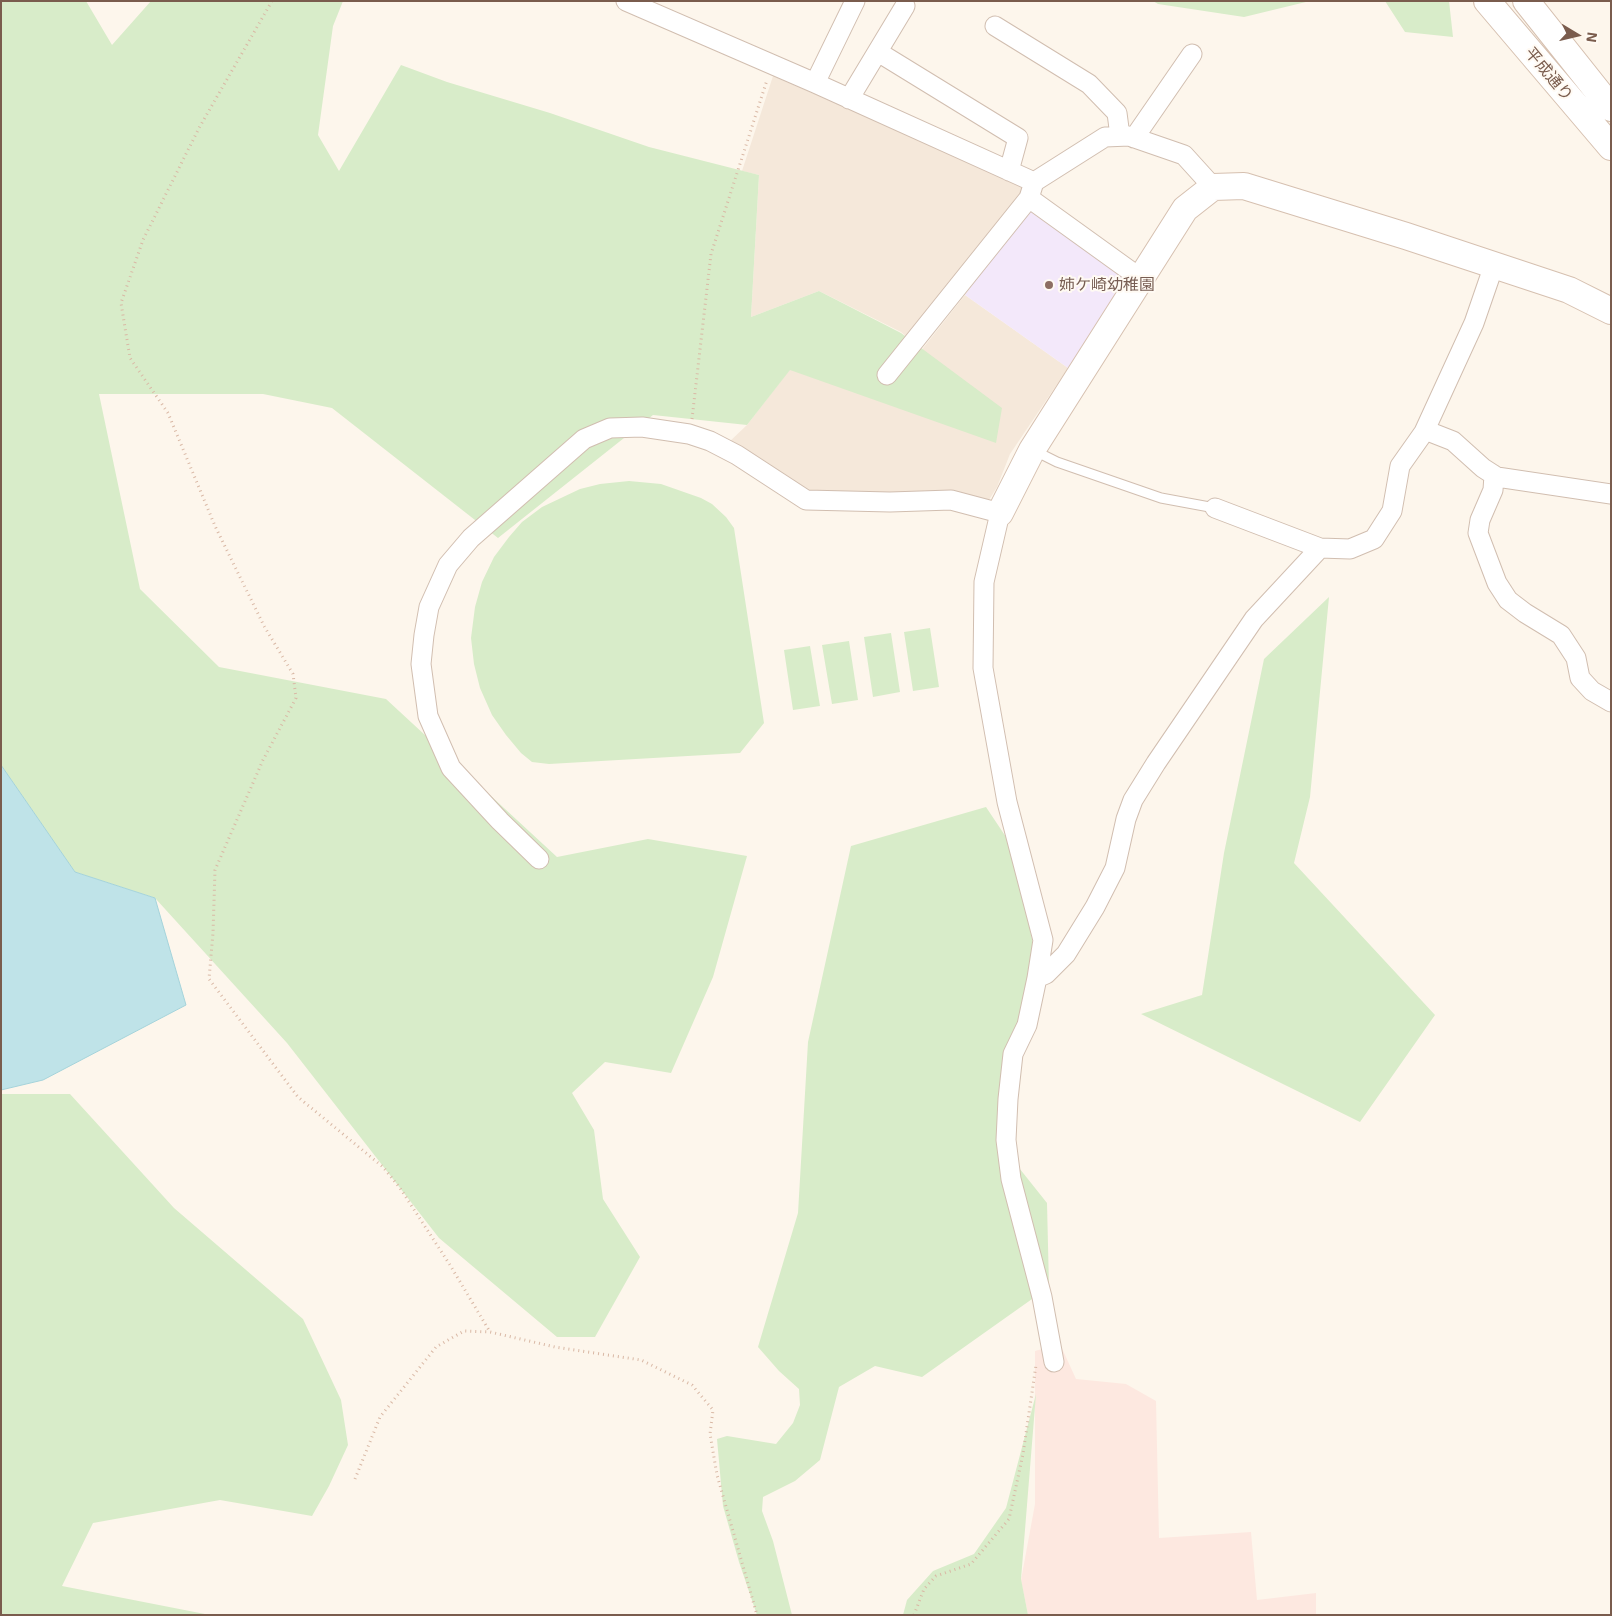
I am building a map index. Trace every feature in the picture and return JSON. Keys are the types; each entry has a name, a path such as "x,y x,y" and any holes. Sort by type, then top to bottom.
{"street":[{"path":"626,1 815,83 1009,171 1140,278"},
{"path":"815,83 854,1"},
{"name":"平成通り","path":"1487,1 1611,147"},
{"name":"平成通り","path":"1526,1 1611,108"},
{"path":"849,99 905,6"},
{"path":"995,26 1089,84 1117,113 1127,137"},
{"path":"878,52 1018,138 1009,171"},
{"path":"1127,137 1192,54"},
{"path":"887,375 1032,190 1105,137 1127,137 1184,155 1213,187"},
{"path":"1045,1362 1042,1297 1011,1179 1006,1140 1013,1054 1027,1025 1038,978 1043,940 1007,802 982,668 984,582 1000,513 1032,450 1185,210 1213,187 1244,186 1406,236 1569,290 1611,311"},
{"path":"1215,508 1320,548 1350,549 1374,539 1392,510 1400,466 1424,432 1474,323 1494,265"},
{"path":"539,859 500,821 451,768 428,716 421,664 424,635 429,607 448,565 471,538 584,439 610,428 642,427 689,434 710,441 737,455 806,500 890,502 951,500 1000,513"},
{"path":"1424,432 1430,432 1453,441 1483,468 1497,477 1611,494"},
{"path":"1494,475 1493,490 1480,520 1478,533 1497,583 1508,600 1525,613 1561,634 1576,658 1580,678 1592,691 1611,702"},
{"path":"1038,978 1046,974 1066,954 1095,906 1115,868 1126,819 1133,800 1156,763 1254,619 1320,548"}],"lane":[{"path":"1032,450 1057,462 1161,498 1215,508"}],"path":[{"path":"272,1 199,128 143,240 121,303 130,358 168,413 215,526 264,626 293,674 296,698 263,760 215,870 209,979 298,1097 383,1168 400,1188 450,1265 490,1332"},
{"path":"689,434 695,398 711,254 772,65"},
{"path":"355,1479 380,1417 436,1347 464,1331 490,1332 555,1347 641,1360 692,1385 713,1410 710,1434 717,1474 757,1615"},
{"path":"914,1615 924,1589 936,1576 971,1564 1009,1519 1023,1454 1033,1380 1045,1362"}],"shaded area":[{"path":"773,76 1019,183 1026,194 910,340 901,332 819,291 751,317 759,175 742,171"},
{"name":"姉ケ崎幼稚園","path":"1029,202 1133,274 1068,368 965,295"},
{"path":"965,295 1068,368 1010,454 997,487 989,500 947,494 807,494 728,443 747,425 790,369 882,400"},
{"path":"1060,1344 1076,1379 1126,1384 1156,1401 1159,1538 1251,1532 1257,1600 1316,1593 1316,1615 1028,1615 1021,1580 1035,1504 1035,1351"}],"green space":[{"path":"1,1 86,1 112,45 151,1 343,1 333,26 318,135 339,171 401,65 447,82 550,113 649,147 759,175 751,317 819,291 901,333 1002,408 996,443 790,370 747,425 653,415 498,538 332,408 263,394 99,394 140,589 219,667 386,699 557,857 648,839 747,856 713,977 671,1073 605,1062 572,1093 594,1130 603,1199 640,1257 595,1337 557,1337 439,1238 287,1043 155,898 75,872 1,765"},
{"path":"1153,1 1310,1 1244,17 1158,4"},
{"path":"1385,1 1449,1 1453,37 1405,32"},
{"path":"629,481 661,484 701,498 712,504 726,517 734,528 764,723 740,753 549,764 532,762 521,753 506,735 492,715 480,688 474,664 471,638 475,607 482,582 494,557 509,537 522,522 542,507 580,489 600,484"},
{"path":"1329,597 1310,797 1294,863 1435,1015 1360,1122 1141,1014 1202,995 1224,853 1264,659"},
{"path":"930,628 939,687 913,691 904,632"},
{"path":"891,633 900,692 873,697 864,637"},
{"path":"849,641 858,700 832,704 822,645"},
{"path":"810,646 820,706 793,710 784,650"},
{"path":"986,807 1012,846 1034,948 1000,1144 1047,1203 1049,1287 922,1377 875,1366 839,1387 820,1460 795,1481 763,1497 762,1511 773,1541 792,1615 757,1615 723,1506 717,1439 727,1436 776,1444 793,1423 800,1405 799,1389 779,1371 758,1347 798,1213 808,1042 851,846"},
{"path":"1,1094 70,1094 174,1208 303,1319 341,1400 348,1445 329,1486 312,1516 220,1500 93,1523 62,1586 210,1615 1,1615"},
{"path":"1036,1394 1021,1579 1028,1615 903,1615 907,1600 933,1571 974,1554 1006,1508"}],"water":[{"path":"1,765 75,872 155,898 186,1005 43,1080 1,1090"}],"place":[{"name":"姉ケ崎幼稚園","path":"1049,285"}]}
